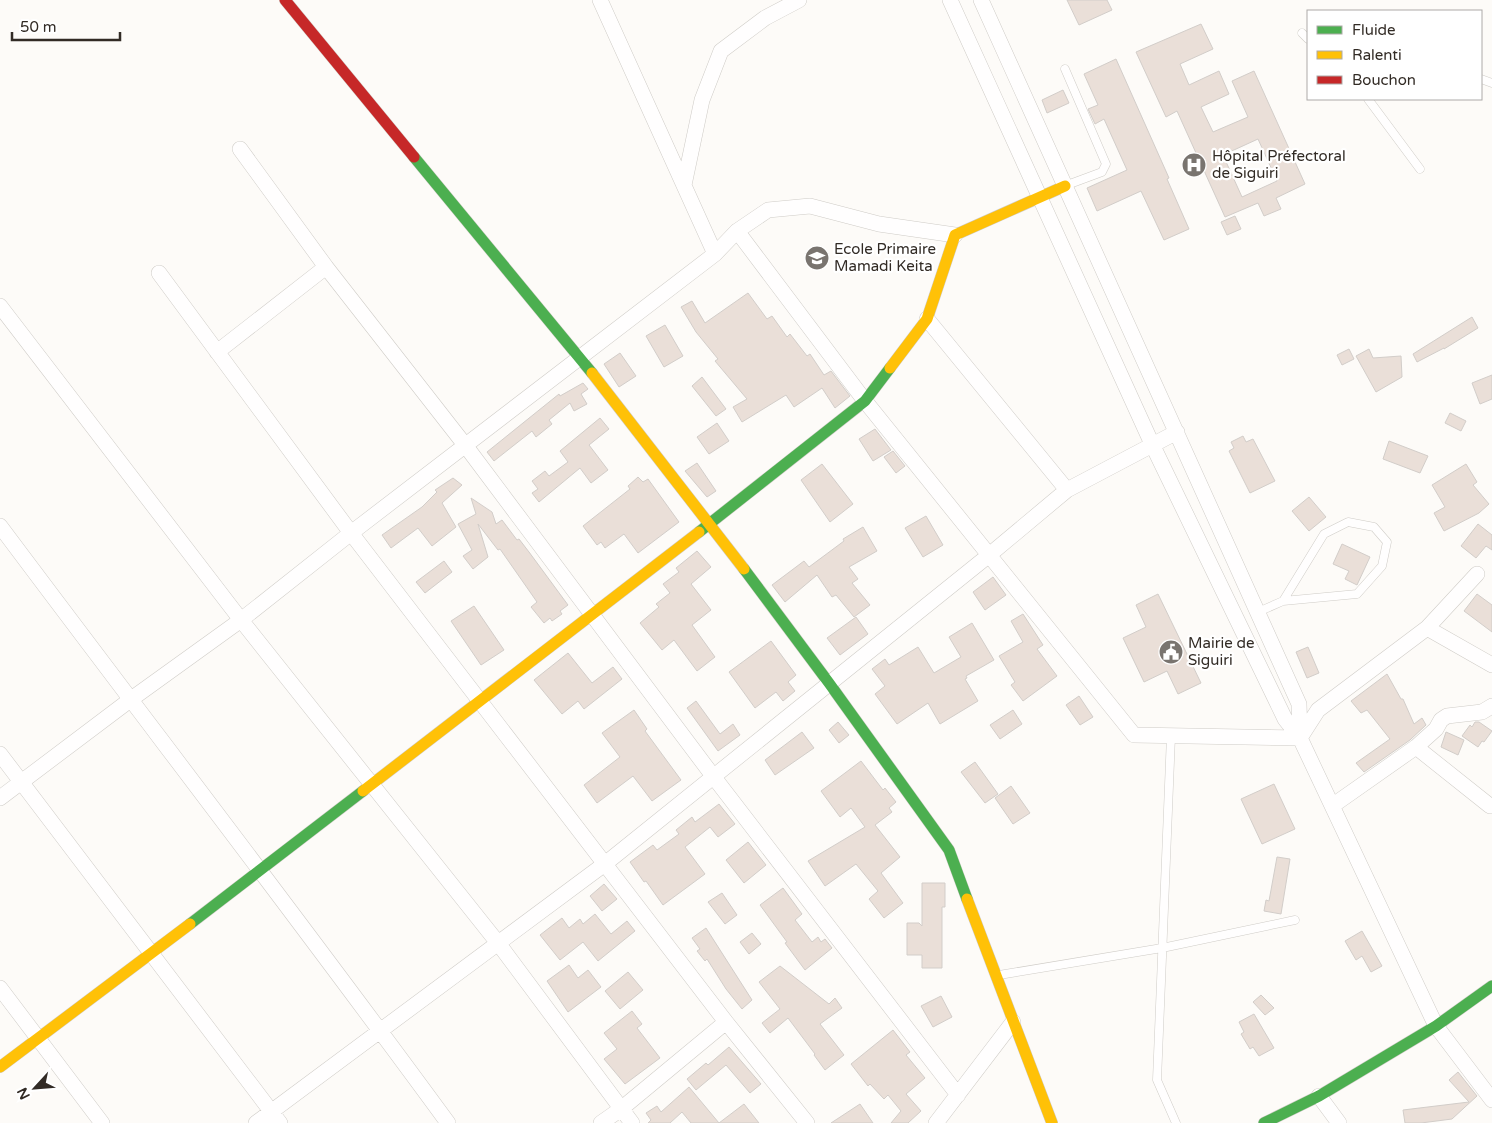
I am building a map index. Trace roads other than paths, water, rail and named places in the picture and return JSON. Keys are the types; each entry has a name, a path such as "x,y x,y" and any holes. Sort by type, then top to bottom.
{"street":[{"path":"285,0 580,358 710,523 829,683 949,850 1052,1123"},
{"path":"600,0 715,254"},
{"path":"684,184 702,100 722,51 765,18 799,0"},
{"path":"950,0 1152,444 1285,719 1300,738 1436,1026 1492,1100"},
{"path":"981,0 1299,704 1300,738"},
{"path":"240,149 326,267 465,445 713,776 958,1095"},
{"path":"0,798 130,700 241,620 351,533 715,254 737,231 768,210 810,206 879,224 955,235 1065,186"},
{"path":"737,231 865,401 1134,735 1300,738"},
{"path":"0,1067 261,870 865,401 927,319 955,235"},
{"path":"217,352 326,267"},
{"path":"159,273 351,533 606,863 726,1022 807,1123"},
{"path":"0,306 241,620 498,943 632,1123"},
{"path":"927,319 1067,490"},
{"path":"256,1123 276,1117 380,1030 606,863 988,556 1067,490 1177,432"},
{"path":"0,526 130,700 261,870 448,1123"},
{"path":"1300,738 1318,710 1427,628 1477,574"},
{"path":"1427,628 1492,665"},
{"path":"1332,806 1416,747 1447,716 1482,712 1492,706"},
{"path":"1416,747 1490,806"},
{"path":"0,754 276,1117"},
{"path":"1264,1123 1319,1096 1436,1026 1492,986"},
{"path":"0,988 102,1123"},
{"path":"601,1123 621,1109 726,1022"},
{"path":"936,1123 1014,1022"},
{"path":"1319,1096 1339,1123"}],"lane":[{"path":"1065,69 1106,164 1102,172 1065,186"},
{"path":"1369,100 1420,169"},
{"path":"1258,612 1283,601 1357,594 1382,566 1386,542 1374,527 1348,522 1324,534 1283,601"},
{"path":"1171,736 1156,1080 1176,1123"},
{"path":"997,975 1162,948 1295,920"}],"place":[{"name":"Hôpital Préfectoral de Siguiri","path":"1194,165"},
{"name":"Ecole Primaire Mamadi Keita","path":"817,258"},
{"name":"Mairie de Siguiri","path":"1171,652"}]}
